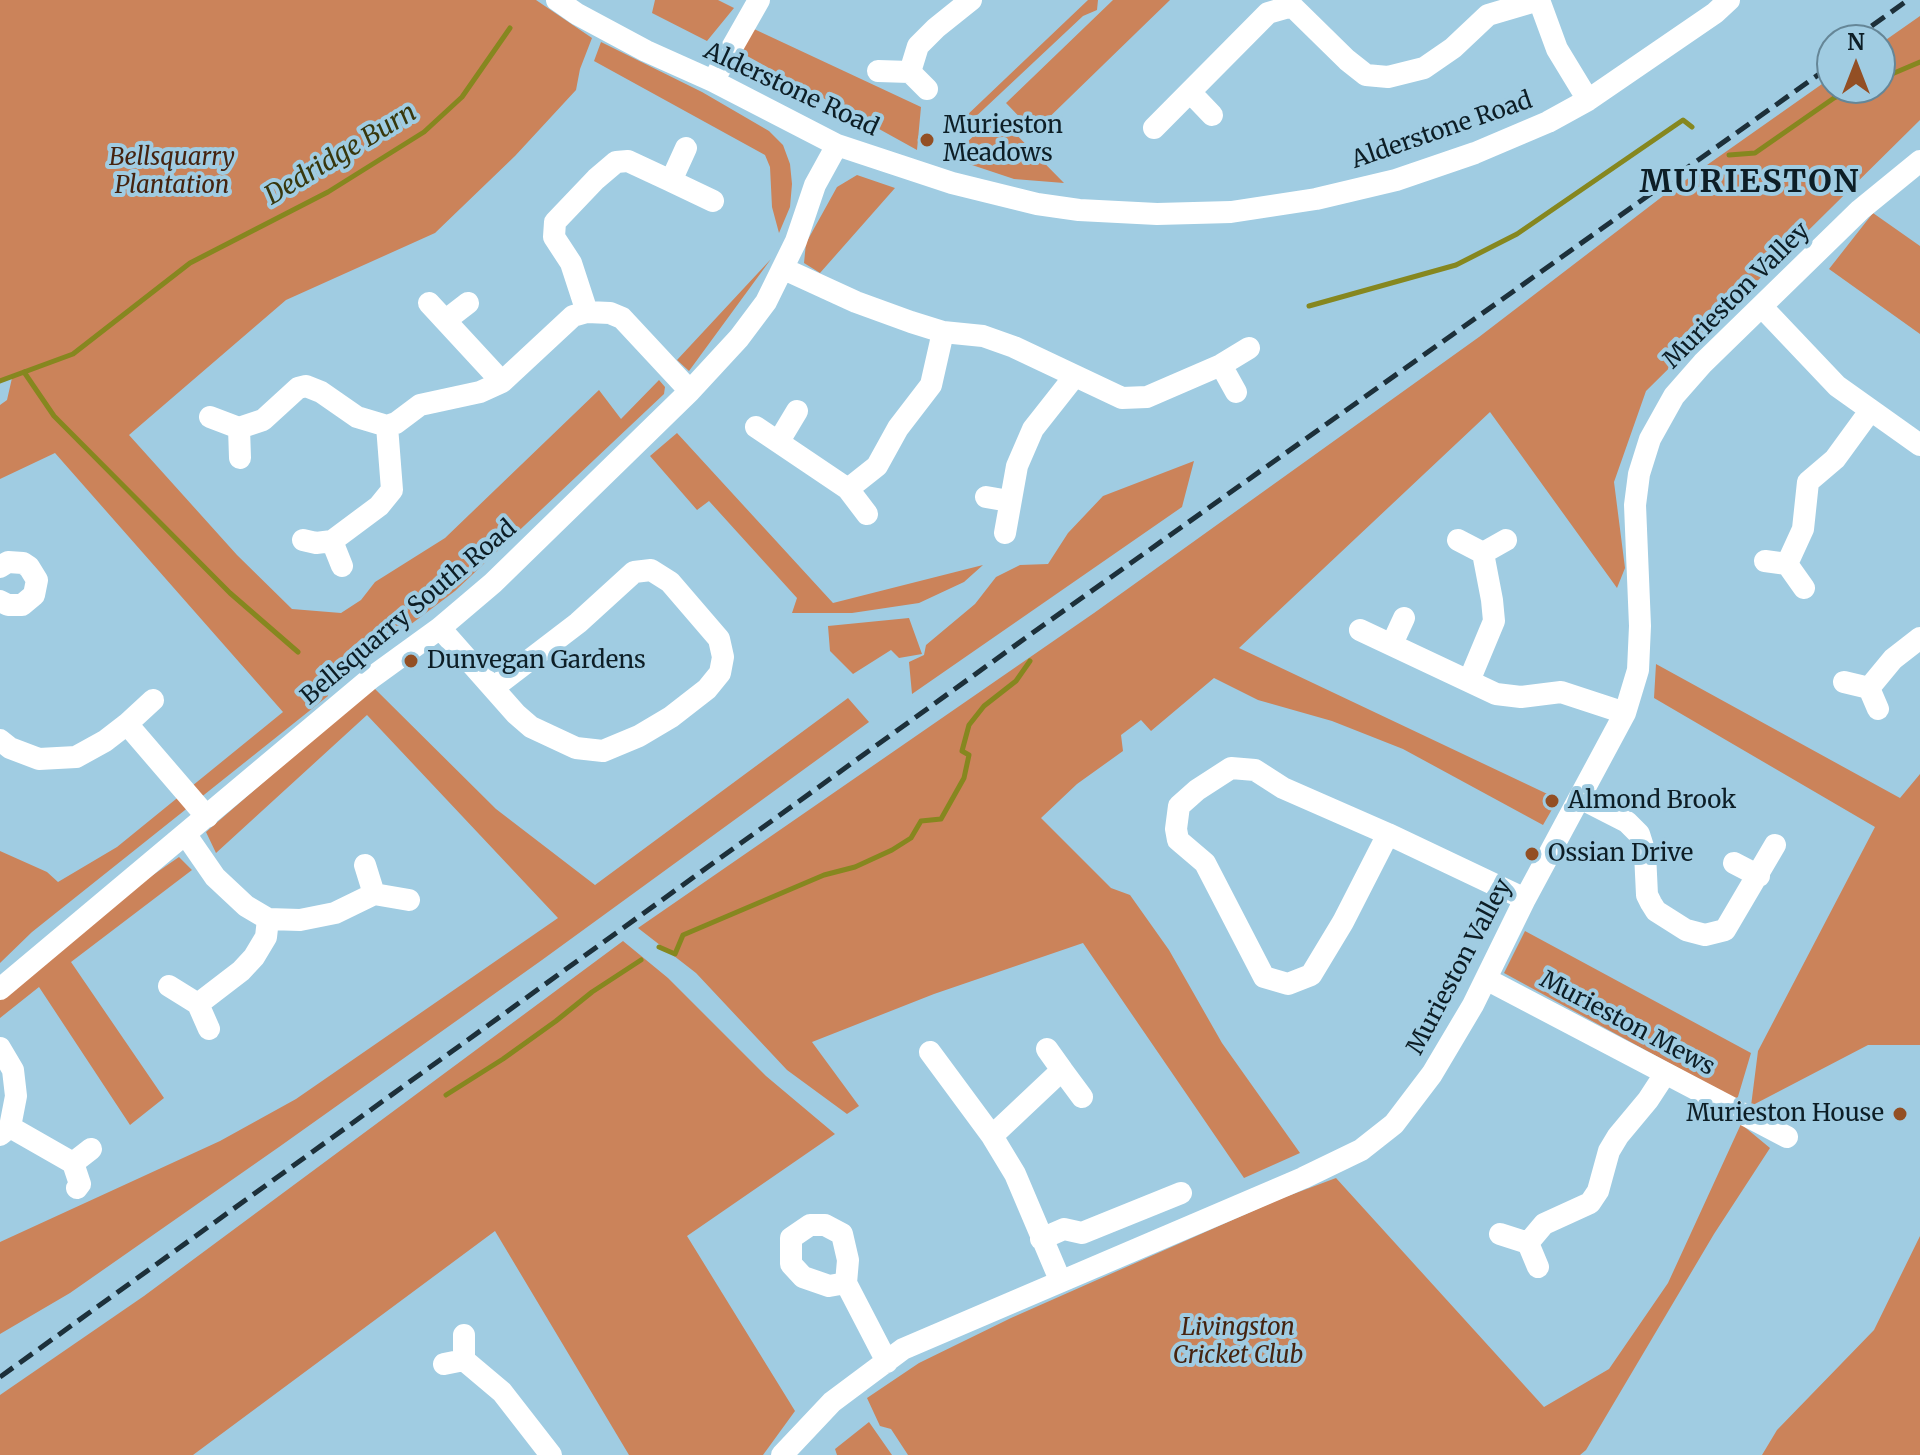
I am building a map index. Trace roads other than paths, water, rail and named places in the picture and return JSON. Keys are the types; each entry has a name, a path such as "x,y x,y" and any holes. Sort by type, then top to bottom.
{"street":[{"name":"Alderstone Road","path":"557,0 646,51 713,81 828,141 965,187 1037,204 1079,210 1157,214 1231,212 1316,199 1396,180 1490,147 1548,122 1588,100 1715,13 1729,0"},
{"path":"713,81 759,0"},
{"path":"910,72 918,46 971,0"},
{"path":"1154,128 1268,13 1290,3 1338,52 1366,75 1388,77 1424,68 1453,48 1488,15 1539,0 1557,49 1588,100"},
{"path":"878,71 910,72 927,89"},
{"path":"1190,92 1212,115"},
{"name":"Bellsquarry South Road","path":"0,989 371,678 440,628 493,583 690,391 739,338 766,302 784,269 828,141"},
{"path":"671,181 686,148"},
{"path":"587,312 575,270 554,237 555,222 587,187 616,162 628,161 713,201"},
{"name":"Murieston Valley","path":"782,1455 832,1402 903,1349 1303,1178 1361,1150 1394,1124 1410,1106 1432,1074 1486,979 1525,899 1625,713 1638,670 1640,626 1635,505 1639,474 1650,439 1674,396 1703,363 1860,210 1920,161"},
{"path":"784,269 856,302 943,332 983,336 1014,347 1122,398 1147,397 1221,365 1249,348"},
{"path":"429,303 502,382"},
{"path":"446,320 468,303"},
{"path":"1762,307 1837,386 1920,445"},
{"path":"210,417 239,428 263,420 298,388 306,386 321,392 357,417 387,426 420,405 480,392 502,382 573,316 587,312 610,313 622,318 690,391"},
{"path":"848,489 877,466 898,428 931,385 943,332"},
{"path":"1221,365 1236,392"},
{"path":"1005,533 1017,466 1033,429 1074,377"},
{"path":"779,441 797,411"},
{"path":"1804,588 1776,562 1803,529 1808,482 1835,459 1870,411"},
{"path":"303,540 316,543 332,541 379,506 392,490 387,426"},
{"path":"756,427 848,489 867,514"},
{"path":"239,428 240,458"},
{"path":"986,497 1009,501"},
{"path":"1458,540 1483,553"},
{"path":"1483,553 1506,540"},
{"path":"332,541 342,566"},
{"path":"1469,681 1494,621 1483,553"},
{"path":"0,567 8,562 23,563 37,580 29,601 3,608"},
{"path":"440,628 493,688 531,727 576,748 603,751 639,736 671,717 707,689 720,673 723,657 719,639 670,582 651,570 634,572 578,623 493,688"},
{"path":"1392,644 1404,618"},
{"path":"1360,630 1496,694 1521,697 1561,692 1625,713"},
{"path":"1844,682 1873,699 1893,659 1920,638"},
{"path":"0,740 10,748 39,759 76,757 105,741 153,700"},
{"path":"127,724 207,817"},
{"path":"1388,834 1343,922 1311,975 1288,984 1264,977 1205,863 1178,840 1176,829 1179,806 1197,790 1231,768 1255,770 1283,788 1388,834 1525,899"},
{"path":"1580,798 1627,822 1639,834 1645,853 1647,895 1656,911 1686,930 1705,935 1725,930 1775,845"},
{"path":"186,835 215,877 246,906 268,919 300,920 335,913 374,894 409,900"},
{"path":"1734,863 1759,876"},
{"path":"365,865 374,894"},
{"path":"198,1004 254,957 266,937 268,919"},
{"name":"Murieston Mews","path":"1486,979 1787,1137"},
{"path":"169,986 198,1004 209,1029"},
{"path":"0,1048 13,1070 16,1096 5,1131 82,1156 77,1188"},
{"path":"1047,1049 1082,1097"},
{"path":"930,1052 992,1136 1015,1174 1060,1280"},
{"path":"992,1136 1062,1070"},
{"path":"1528,1243 1544,1224 1590,1203 1598,1191 1613,1143 1665,1074"},
{"path":"1041,1239 1064,1229 1082,1233 1181,1193"},
{"path":"1500,1234 1528,1243 1538,1267"},
{"path":"846,1283 887,1362"},
{"path":"464,1335 454,1362 502,1392 551,1455"}],"waterway":[{"name":"Dedridge Burn","path":"0,381 73,354 190,263 328,192 424,132 462,97 510,28"},
{"path":"1896,72 1920,62"},
{"path":"1729,155 1755,153 1825,104"},
{"path":"1309,306 1456,265 1517,234 1683,120 1692,127"},
{"path":"24,372 54,416 230,593 298,652"},
{"path":"659,947 675,954 683,935 824,875 855,867 911,838 921,821 941,819 964,778 969,755 962,751 969,725 984,706 1016,681 1030,661"},
{"path":"446,1095 503,1059 592,992 641,960"}],"railway":[{"path":"1874,24 1908,0"},
{"path":"0,1377 1038,629 1816,76"}],"place":[{"name":"Murieston Meadows","path":"927,140"},
{"name":"Dunvegan Gardens","path":"411,661"},
{"name":"Almond Brook","path":"1552,801"},
{"name":"Ossian Drive","path":"1532,854"},
{"name":"Murieston House","path":"1900,1114"}],"district":[{"name":"MURIESTON","path":"1750,183"}],"park label":[{"name":"Bellsquarry Plantation","path":"172,172"},
{"name":"Livingston Cricket Club","path":"1238,1342"}]}
